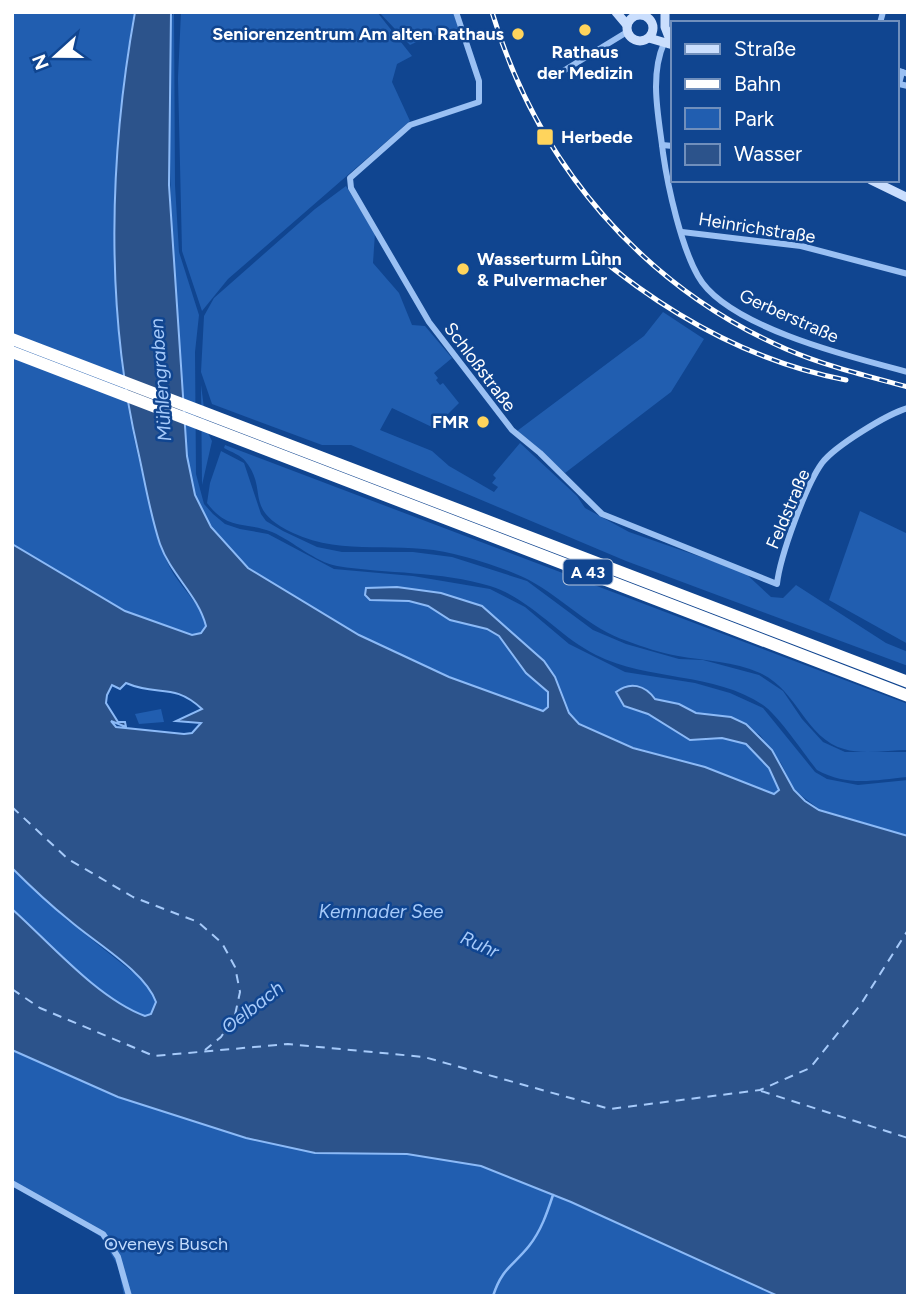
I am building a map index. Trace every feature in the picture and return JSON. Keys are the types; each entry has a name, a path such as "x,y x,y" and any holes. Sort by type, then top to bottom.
{"highway":[{"name":"A 43","path":"12,339 268,444 908,696"},
{"name":"A 43","path":"12,352 268,444 908,682"}],"main road":[{"path":"616,12 628,21 651,24 670,43"},
{"path":"628,21 636,41 664,12"},
{"path":"664,12 670,43"},
{"path":"876,182 908,198"}],"street":[{"name":"Schloßstraße","path":"456,12 479,81 477,103 410,125 350,178 358,201 429,322 501,420 561,472 602,514 777,584"},
{"path":"544,78 555,76 628,21"},
{"name":"Gerberstraße","path":"670,43 657,68 662,145 669,188 698,278 724,302 761,323 821,349 908,372"},
{"path":"662,145 671,146"},
{"name":"Heinrichstraße","path":"682,232 801,246 908,274"},
{"name":"Feldstraße","path":"777,584 783,556 812,481 824,461 877,421 908,408"},
{"path":"12,1183 103,1234 118,1256 129,1296"}],"green space":[{"path":"12,12 134,12 118,134 114,258 117,321 135,443 159,539 173,573 203,618 206,626 201,634 192,635 125,611 12,544"},
{"path":"174,12 175,185 179,252 199,315 195,352 196,474 204,504 225,524 268,534 334,569 413,576 490,589 525,607 569,644 625,672 695,683 730,693 763,708 815,772 827,779 858,785 908,780 908,836 819,809 794,790 781,763 760,735 731,717 696,713 679,704 655,699 642,687 623,687 623,706 648,714 690,740 722,738 746,744 769,768 779,790 774,794 705,767 633,747 579,724 569,713 544,661 482,606 441,593 397,587 366,588 370,600 409,601 428,606 450,620 487,629 499,636 526,673 548,692 548,707 543,711 529,708 449,677 359,635 248,568 211,527 195,495 187,456 178,347 170,128 171,18"},
{"path":"181,12 377,12 412,56 397,64 392,82 410,121 228,279 202,311 182,251 178,78"},
{"path":"379,12 453,12 459,30 429,36 410,45"},
{"path":"346,186 375,233 373,263 399,293 412,325 425,326 452,358 434,373 440,385 443,383 459,403 434,428 392,408 380,430 432,451 449,466 494,492 498,487 492,483 496,478 493,475 520,443 577,496 585,508 629,532 744,572 771,597 783,598 796,585 886,643 908,652 908,666 626,561 351,445 322,445 212,404 201,372 204,316 214,298 315,209"},
{"path":"663,312 704,339 671,392 565,473 517,431 644,336"},
{"path":"201,385 207,431 212,441 202,485"},
{"path":"225,445 908,704 908,750 859,752 844,749 820,735 783,690 760,673 730,664 665,653 627,641 601,629 529,580 502,569 434,550 332,544 293,533 267,516 259,499 253,472 244,460 224,448"},
{"path":"221,451 244,463 261,514 266,521 283,531 317,547 342,552 413,552 452,557 527,581 593,630 626,644 679,659 703,660 759,675 783,691 802,719 823,742 845,752 908,752 908,777 861,781 840,779 817,770 769,710 744,694 724,687 637,669 596,655 519,600 490,586 433,575 337,566 272,532 229,522 207,503 210,483"},
{"path":"860,511 908,534 908,644 829,600"},
{"path":"161,709 164,722 139,724 135,714"},
{"path":"12,869 67,920 150,989 156,1002 151,1014 146,1016 110,997 58,953 12,908"},
{"name":"Oveneys Busch","path":"12,1050 118,1097 246,1138 407,1154 481,1166 571,1202 778,1296 124,1296 118,1266 101,1237 12,1181"}],"water":[{"name":"Kemnader See","path":"135,12 171,12 169,185 187,456 195,495 211,527 248,568 359,635 449,677 543,711 548,707 548,692 526,673 499,636 487,629 450,620 428,606 409,601 370,600 365,595 366,588 397,587 441,593 482,606 544,661 555,677 569,713 579,724 633,748 705,767 774,794 779,790 769,768 746,744 722,738 690,740 648,714 624,706 616,692 627,686 637,686 647,690 655,699 679,704 696,713 731,717 746,724 772,750 794,790 805,801 819,810 908,836 908,1296 778,1296 571,1202 481,1166 407,1154 315,1153 246,1138 118,1097 12,1050 12,909 92,983 127,1008 145,1016 151,1014 156,1002 150,990 130,968 79,929 12,868 12,544 125,611 192,635 201,633 206,626 197,604 171,566 160,544 127,397 120,343 114,232 126,66","holes":["126,683 174,693 192,701 202,709 176,721 201,723 192,733 184,734 116,727 111,721 126,727 125,722 118,722 106,703 112,685 120,689"]}],"waterway":[{"path":"493,1296 504,1273 537,1234 553,1195"}],"ferry route":[{"path":"12,807 68,859 133,897 198,922 222,943 235,967 240,992 235,1015 221,1037 205,1050"},
{"path":"12,989 40,1008 154,1056 288,1044 424,1057 610,1109 760,1090 810,1068 861,1004 908,930"},
{"path":"761,1091 908,1138"}],"railway":[{"path":"492,12 512,67 537,120 567,168 602,213 642,254 686,291 734,323 801,355 908,387"},
{"path":"594,253 651,296 712,333 777,361 846,380"}],"place":[{"name":"Rathaus der Medizin","path":"585,30"},
{"name":"Seniorenzentrum Am alten Rathaus","path":"518,34"},
{"name":"Herbede","path":"545,137"},
{"name":"Wasserturm Luhn & Pulvermacher","path":"463,269"},
{"name":"FMR","path":"483,422"}],"water label":[{"name":"Mühlengraben","path":"160,380"},
{"name":"Ruhr","path":"480,944"},
{"name":"Oelbach","path":"252,1007"}]}
